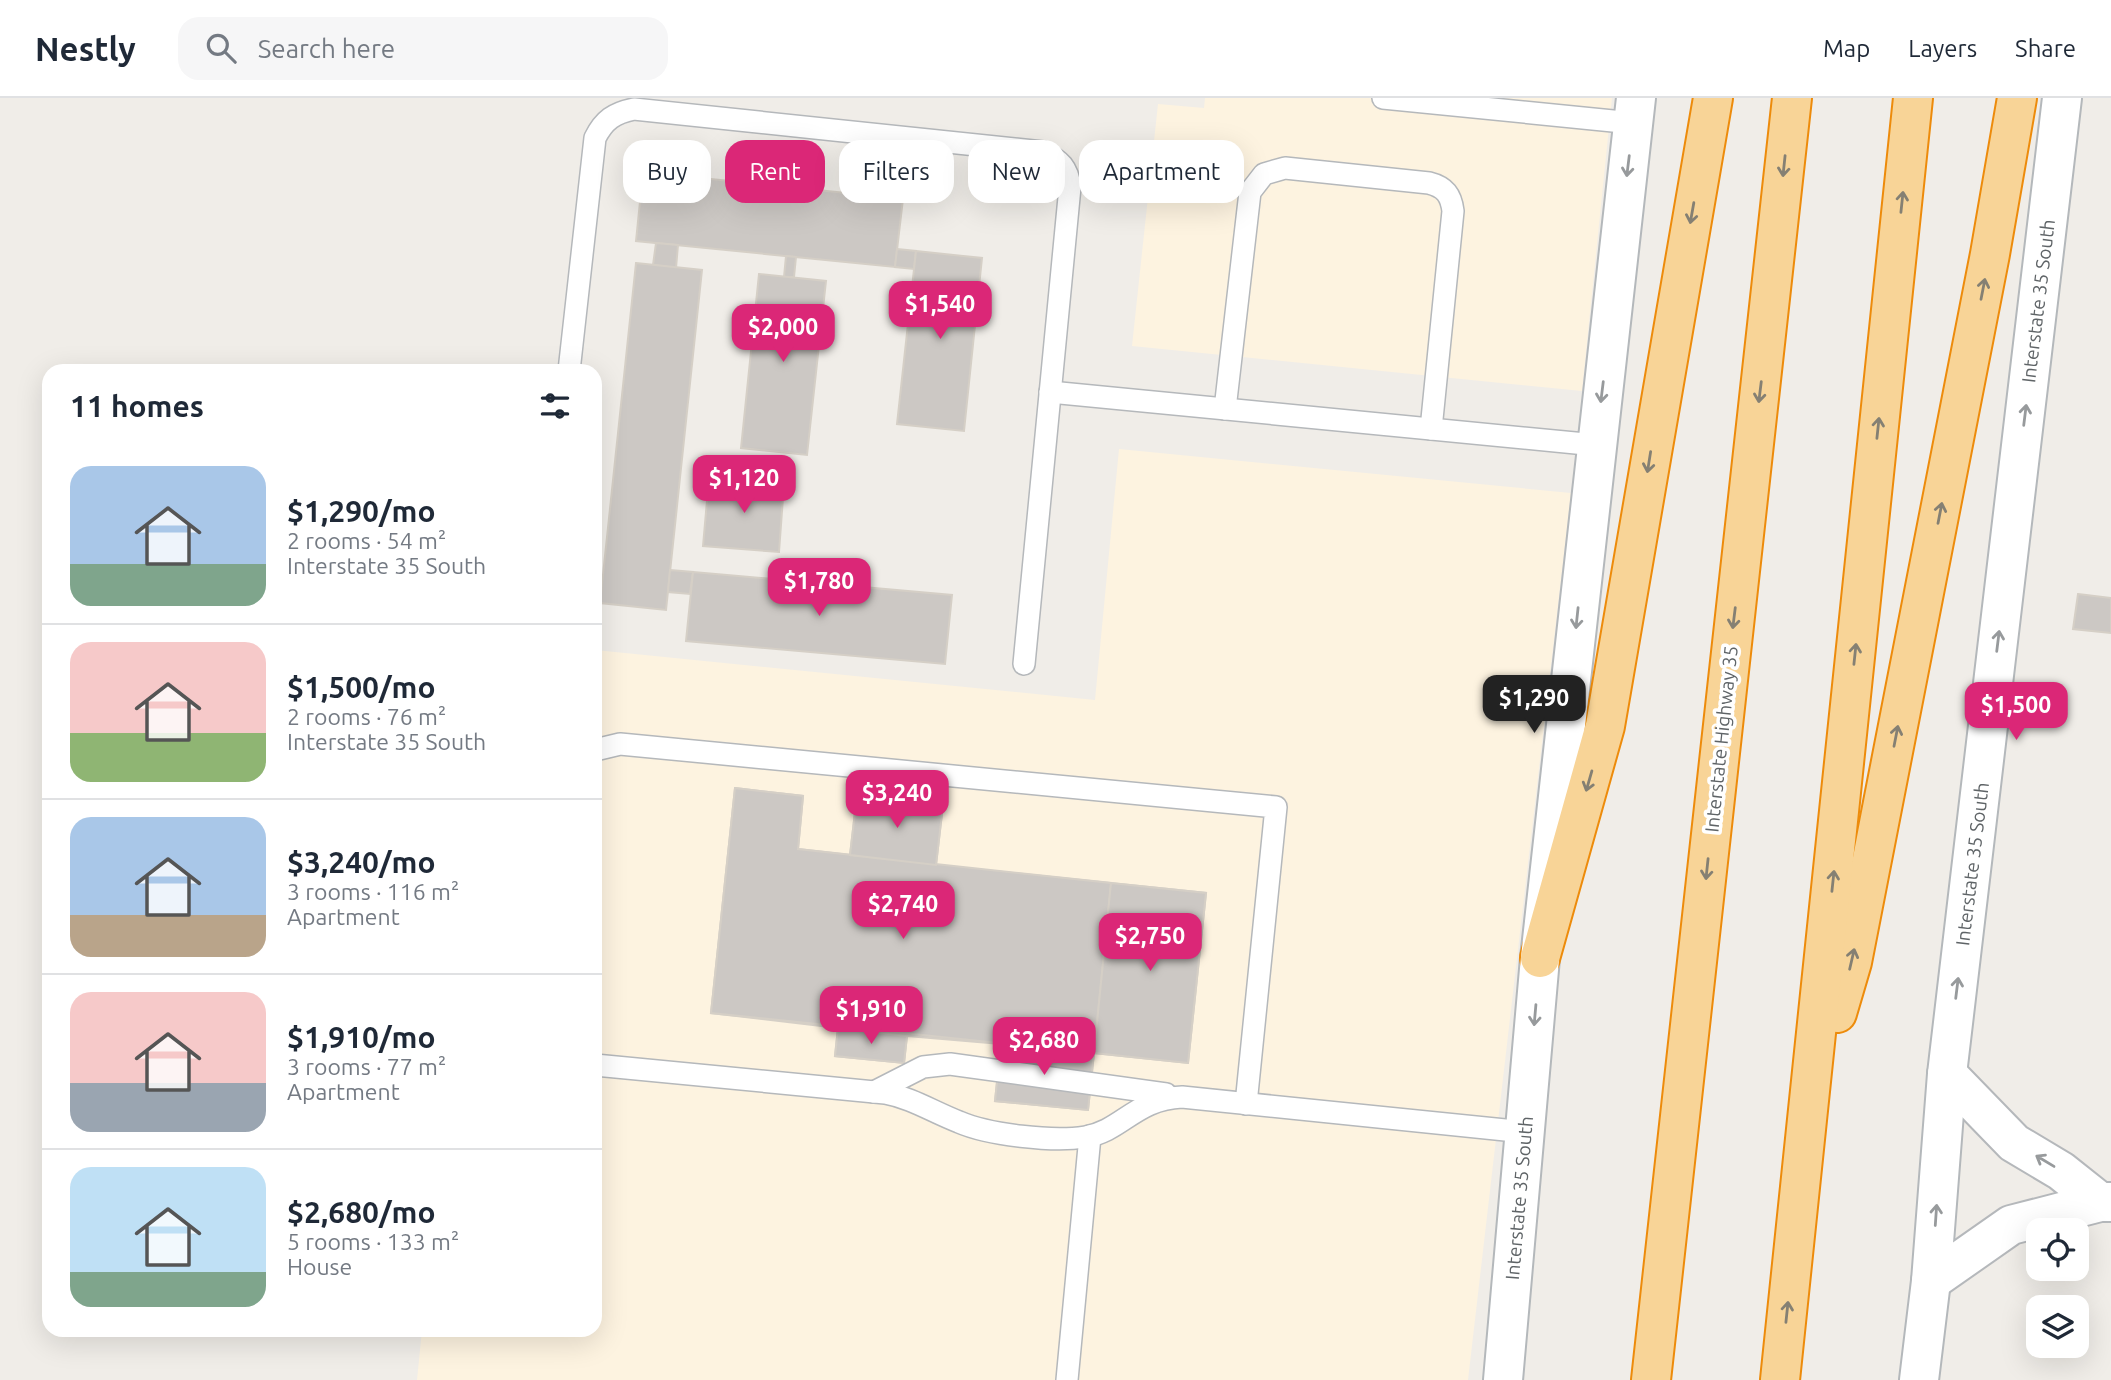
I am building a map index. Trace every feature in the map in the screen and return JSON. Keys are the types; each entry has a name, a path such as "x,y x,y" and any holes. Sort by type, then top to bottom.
{"highway":[{"path":"1540,958 1605,726 1713,98"},
{"name":"Interstate Highway 35","path":"1651,1380 1792,98"},
{"path":"1780,1380 1812,1095 1913,98"},
{"path":"1812,1095 1852,962 1990,254 2017,98"}],"main road":[{"name":"Interstate 35 South","path":"1919,1380 1931,1281 1947,1074 2062,98"},
{"name":"Interstate 35 South","path":"1503,1380 1540,958 1635,111"},
{"path":"1947,1074 2014,1143 2105,1202"},
{"path":"1931,1281 2011,1225 2105,1202"}],"lane":[{"path":"1383,98 1635,111"},
{"path":"570,364 595,138 610,117 634,109 1029,151 1053,156 1063,164 1069,176 1070,187 1024,664"},
{"path":"1225,409 1250,192 1255,182 1273,169 1298,169 1429,183 1439,186 1452,200 1431,429"},
{"path":"1050,392 1596,445"},
{"path":"602,748 620,744 1276,807 1246,1104"},
{"path":"874,1092 923,1067 950,1064 1182,1097 1525,1132"},
{"path":"602,1066 874,1092 912,1100 957,1122 982,1129 1065,1139 1090,1136 1154,1100 1182,1097"},
{"path":"1067,1380 1090,1136"}],"shaded area":[{"path":"1205,98 1612,98 1582,391 1132,346 1147,203 1244,203 1244,140 1154,140 1158,104 1204,108"},
{"path":"1119,449 1571,493 1468,1380 417,1380 421,1337 602,1337 602,651 1095,700"}],"building":[{"path":"711,179 725,181 725,203 825,203 825,191 839,192 839,203 903,203 895,267 636,241 640,203 711,203"},
{"path":"656,243 678,245 676,268 653,265"},
{"path":"897,249 916,251 914,269 895,267"},
{"path":"916,251 982,258 964,431 897,424"},
{"path":"786,256 796,257 794,277 784,277"},
{"path":"636,263 702,270 666,610 602,603"},
{"path":"759,274 826,281 807,455 741,448"},
{"path":"709,478 784,484 779,552 703,546"},
{"path":"670,570 693,572 690,594 668,592"},
{"path":"693,572 952,595 945,664 686,641"},
{"path":"2078,594 2111,598 2111,633 2073,629"},
{"path":"735,788 803,796 798,849 850,855 857,795 943,805 936,865 1206,893 1188,1063 1094,1053 1088,1110 995,1101 1001,1044 907,1036 904,1063 835,1056 838,1028 711,1013"},
{"path":"735,788 803,796 798,849 1111,883 1094,1053 711,1013"},
{"path":"857,795 943,805 936,865 850,855"},
{"path":"1111,883 1206,893 1188,1063 1094,1053"},
{"path":"838,1028 907,1036 904,1063 835,1056"},
{"path":"1001,1044 1094,1053 1088,1110 995,1101"}]}
